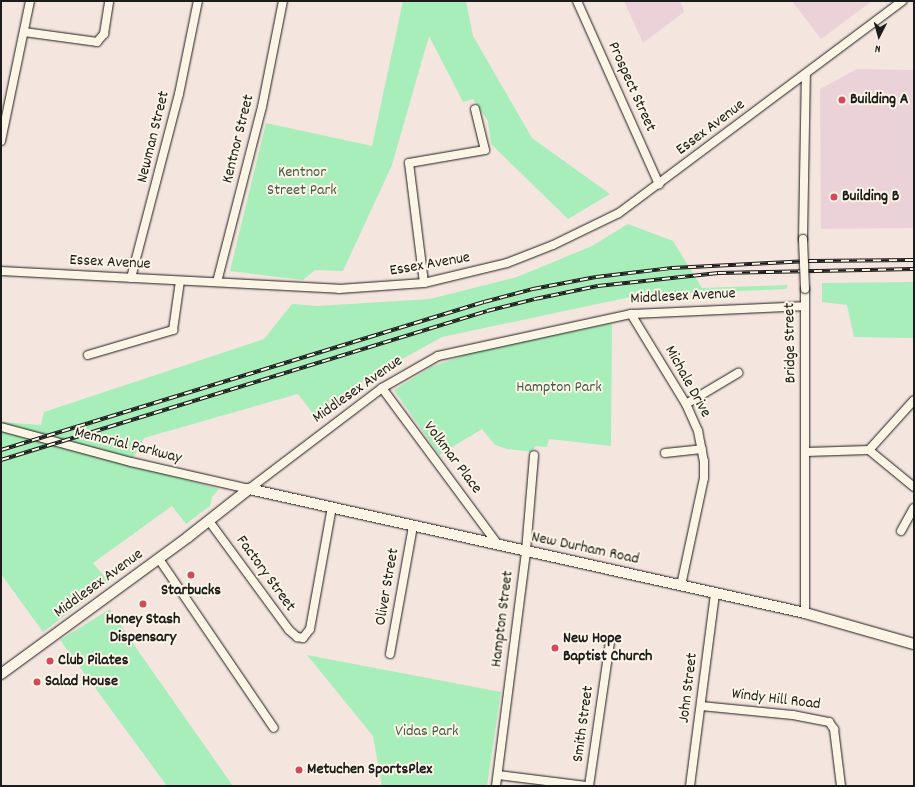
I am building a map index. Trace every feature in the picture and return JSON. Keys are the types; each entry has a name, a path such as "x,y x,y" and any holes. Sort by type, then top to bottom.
{"main road":[{"name":"New Durham Road","path":"249,489 805,613 914,644"},
{"name":"Middlesex Avenue","path":"1,674 159,559 249,489"}],"street":[{"path":"1,139 30,1"},
{"path":"24,32 97,42 104,34 109,1"},
{"name":"Newman Street","path":"131,278 179,94 198,1"},
{"name":"Kentnor Street","path":"217,282 262,107 283,1"},
{"name":"Prospect Street","path":"577,1 659,184"},
{"name":"Essex Avenue","path":"1,271 339,289 424,283 481,270 553,245 619,212 659,184 902,1"},
{"name":"Bridge Street","path":"805,613 806,452 803,239 806,74"},
{"path":"424,283 409,163 485,150 475,109"},
{"path":"88,355 173,330 180,281"},
{"name":"Middlesex Avenue","path":"249,489 382,388 438,356 632,314 804,306"},
{"name":"Michale Drive","path":"632,314 686,404 702,450 704,478 681,585"},
{"path":"686,404 738,373"},
{"name":"Volkmar Place","path":"382,388 498,545"},
{"path":"869,450 914,400"},
{"name":"Memorial Parkway","path":"1,427 131,462 249,489"},
{"path":"665,453 702,450"},
{"path":"806,452 869,450 914,487"},
{"name":"Hampton Street","path":"496,786 526,551 534,455"},
{"name":"Factory Street","path":"209,521 291,633 303,638 310,628 332,507"},
{"path":"901,531 914,508"},
{"name":"Oliver Street","path":"390,654 413,526"},
{"path":"159,559 274,728"},
{"name":"John Street","path":"690,786 715,593"},
{"name":"Smith Street","path":"589,786 610,642"},
{"name":"Windy Hill Road","path":"701,706 793,715 829,722 834,729 841,786"},
{"path":"498,775 586,786"}],"shaded area":[{"path":"624,1 680,1 684,12 643,43"},
{"path":"792,1 872,1 821,39"},
{"path":"857,69 914,70 914,228 821,229 820,89"}],"green space":[{"name":"Kentnor Street Park","path":"403,1 466,1 473,36 532,138 610,194 568,219 491,144 488,121 473,99 463,102 429,36 392,165 343,271 315,270 303,280 230,271 266,123 372,146"},
{"path":"628,224 673,241 702,288 787,285 787,289 640,295 442,337 366,379 315,416 298,394 144,438 130,464 219,489 212,497 210,506 186,524 172,506 93,563 109,582 43,632 1,574 1,422 41,425 44,412 264,339 292,304 317,306 430,299 517,277 592,246"},
{"path":"914,282 914,338 854,337 847,305 822,302 822,283"},
{"name":"Hampton Park","path":"612,323 611,446 549,439 547,447 535,446 533,452 507,449 495,445 482,429 439,455 394,390 431,367 470,353"},
{"path":"110,609 233,786 167,786 60,640"},
{"name":"Vidas Park","path":"307,655 501,692 487,786 382,786 373,736"}],"railway":[{"path":"1,450 484,302 533,289 596,277 672,268 809,261 914,260"},
{"path":"1,460 487,311 535,299 598,286 718,273 914,269"}],"place":[{"name":"Building A","path":"842,100"},
{"name":"Building B","path":"834,197"},
{"name":"Starbucks","path":"191,575"},
{"name":"Honey Stash Dispensary","path":"143,604"},
{"name":"New Hope Baptist Church","path":"555,648"},
{"name":"Club Pilates","path":"50,661"},
{"name":"Salad House","path":"37,682"},
{"name":"Metuchen SportsPlex","path":"299,770"}]}
